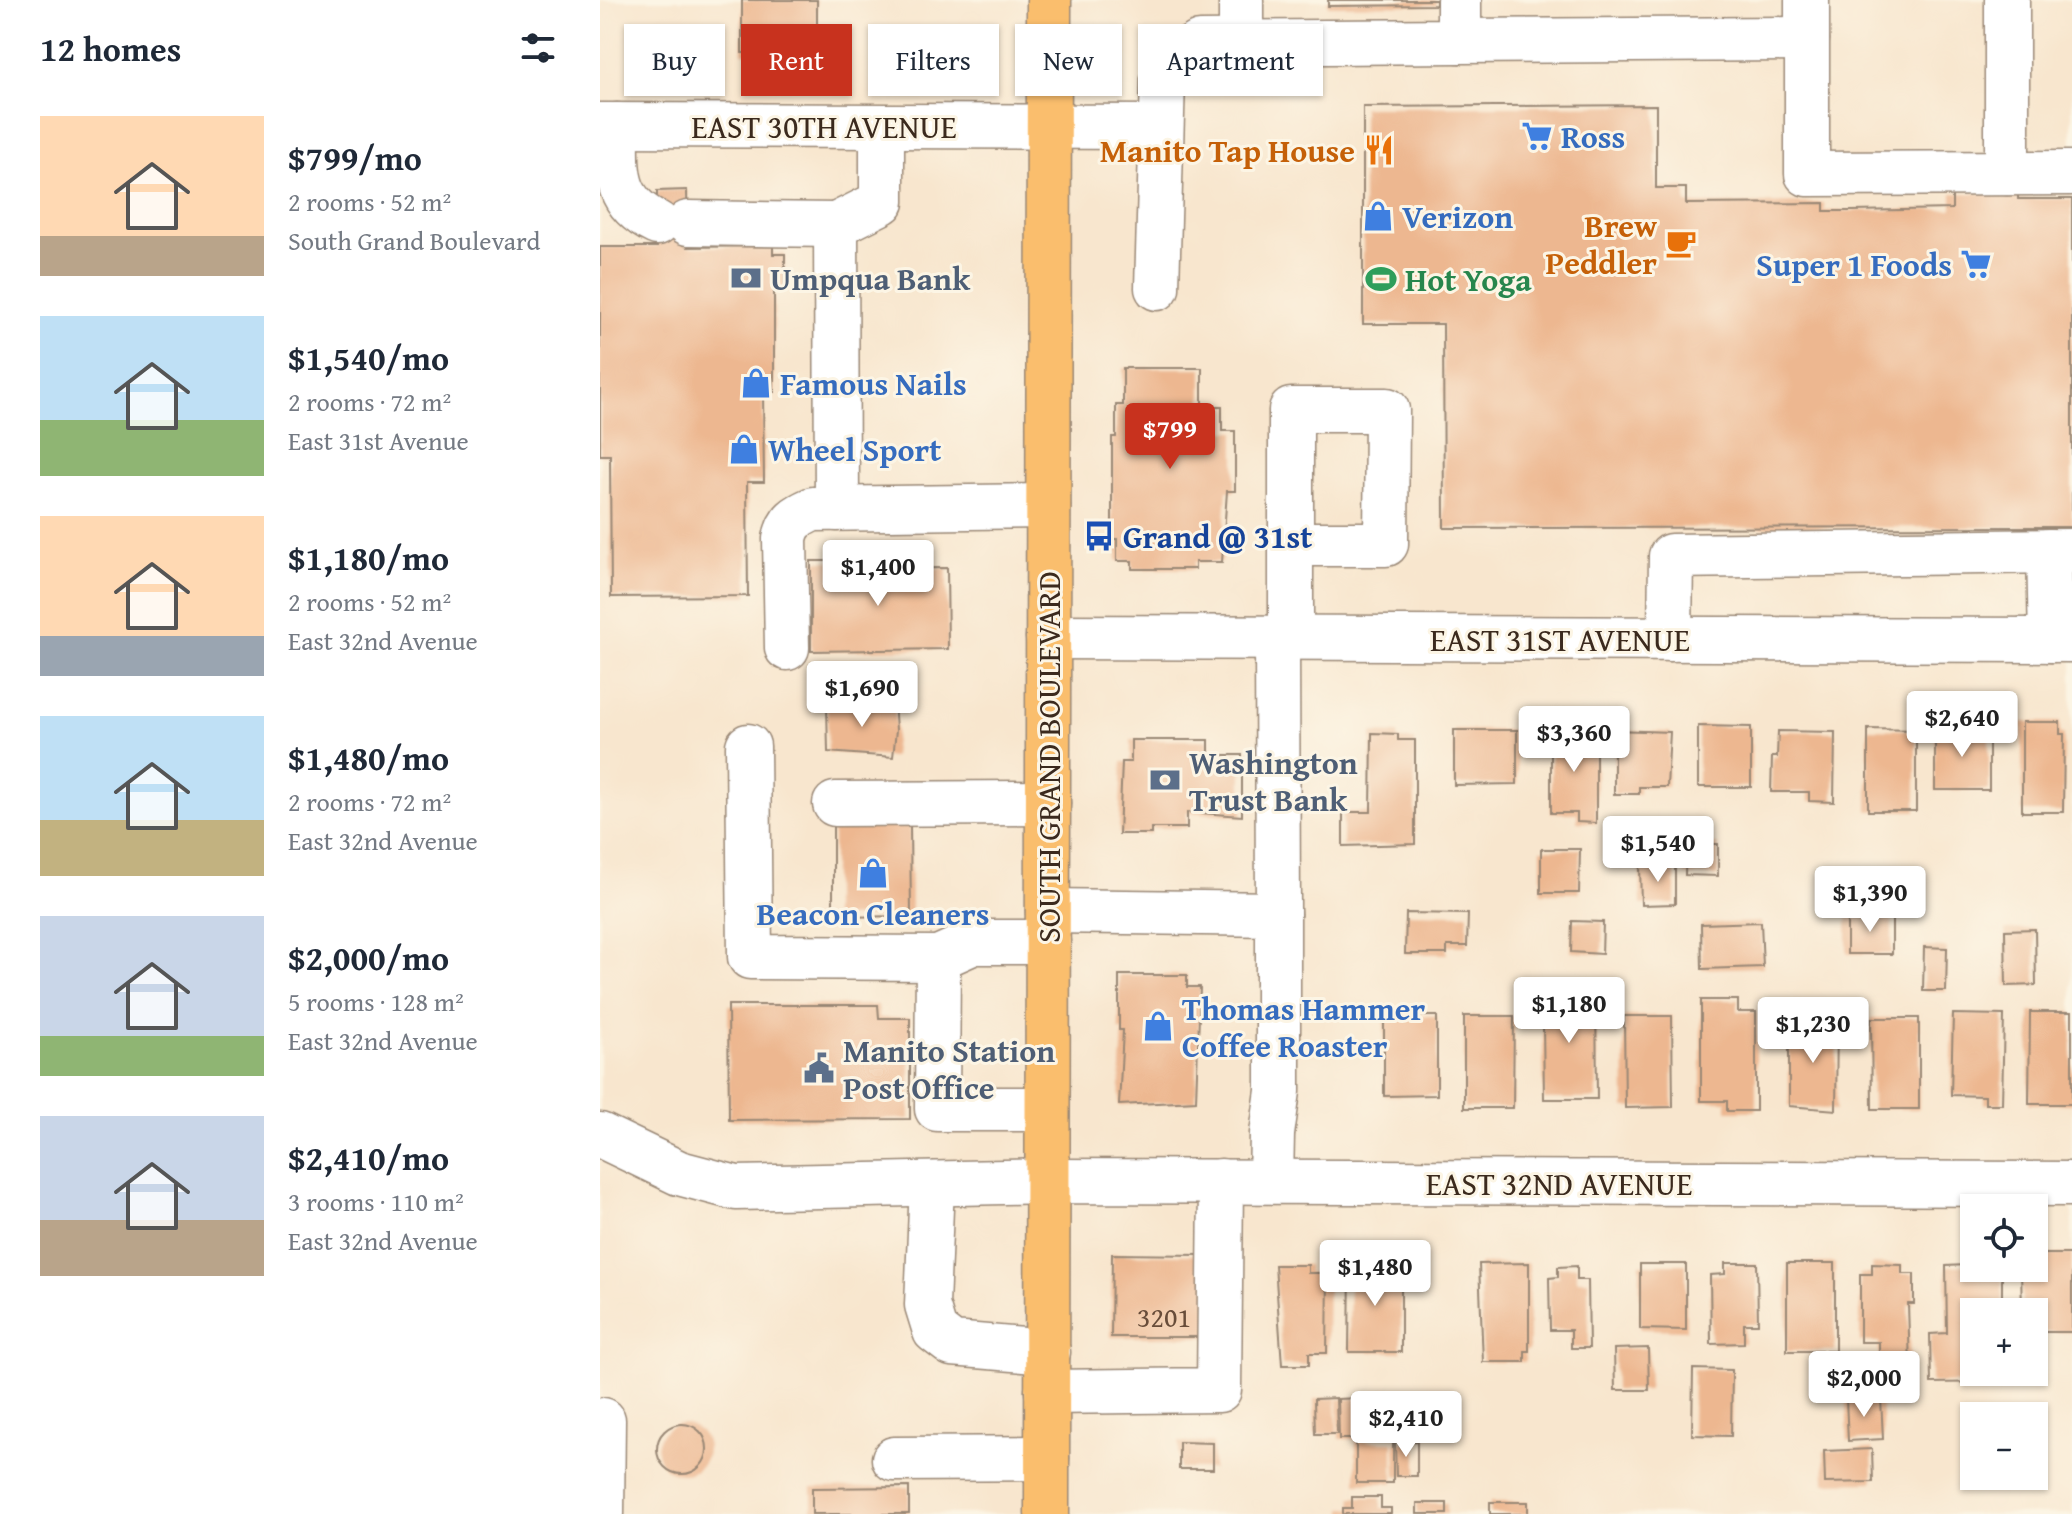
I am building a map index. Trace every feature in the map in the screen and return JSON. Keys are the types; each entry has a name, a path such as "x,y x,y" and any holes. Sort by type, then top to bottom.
{"main road":[{"name":"SOUTH GRAND BOULEVARD","path":"1047,1514 1049,0"}],"street":[{"path":"1241,0 1241,24"},
{"path":"2007,0 2007,173"},
{"path":"1323,42 1345,42 1459,21 1807,20 1807,174 2072,173"},
{"path":"1157,288 1162,96"},
{"name":"EAST 30TH AVENUE","path":"609,125 1161,127"},
{"path":"609,125 624,197 641,215 672,223 836,225 882,202 882,127"},
{"path":"836,225 837,509"},
{"path":"787,648 787,527 797,516 813,509 1048,506"},
{"path":"1271,1181 1272,1134 1278,1091 1284,638 1292,544"},
{"path":"1670,639 1671,556 2060,551 2061,640"},
{"name":"EAST 31ST AVENUE","path":"1048,637 2061,640"},
{"path":"748,746 750,957 938,958 974,942 1048,927 1278,914"},
{"path":"835,804 1048,803"},
{"path":"938,958 937,1109 1047,1109"},
{"name":"EAST 32ND AVENUE","path":"600,1135 679,1173 736,1188 1047,1181 2072,1184"},
{"path":"932,1184 927,1305 935,1331 952,1344 1047,1372 1219,1390 1221,1181"},
{"path":"602,1514 603,1420"},
{"path":"894,1459 1047,1458"}],"building":[{"path":"742,0 817,0 817,24 742,24"},
{"path":"1328,0 1436,0 1436,5 1328,6"},
{"path":"1656,105 1656,188 1686,188 1686,204 1824,203 1824,211 1853,211 1952,209 1952,193 2018,193 2018,199 2072,199 2072,527 1444,528 1443,324 1363,324 1363,107"},
{"path":"687,190 688,247 773,246 773,254 785,254 785,292 774,292 774,392 763,392 764,482 747,482 748,596 611,597 610,455 600,455 600,247 657,247 657,191"},
{"path":"1123,368 1202,368 1202,406 1222,406 1222,431 1235,431 1235,491 1227,491 1222,562 1195,562 1195,569 1132,569 1132,561 1117,561 1117,539 1112,539 1112,437 1116,437 1116,405 1123,405"},
{"path":"811,561 844,561 844,569 947,568 948,649 811,651"},
{"path":"894,700 896,730 893,757 828,752 827,706"},
{"path":"2022,722 2060,722 2060,734 2064,734 2063,812 2022,812"},
{"path":"1698,726 1751,727 1751,787 1698,787"},
{"path":"1935,728 1989,728 1989,790 1935,790"},
{"path":"1868,729 1916,730 1916,811 1868,811"},
{"path":"1454,730 1517,730 1517,784 1454,785"},
{"path":"1614,730 1670,732 1667,787 1639,787 1639,794 1614,794"},
{"path":"1551,731 1596,731 1596,823 1577,822 1577,813 1551,813"},
{"path":"1778,731 1835,732 1834,802 1809,801 1809,792 1771,792 1772,757 1777,757"},
{"path":"1372,733 1398,734 1398,740 1415,740 1415,844 1343,846 1343,812 1371,812"},
{"name":"Washington Trust Bank","path":"1131,740 1209,740 1209,755 1242,755 1242,816 1187,812 1187,828 1151,828 1151,834 1119,834 1122,762 1131,762"},
{"path":"833,825 910,825 911,916 833,917"},
{"path":"1686,844 1718,844 1718,876 1685,875"},
{"path":"1541,849 1580,849 1579,893 1541,893"},
{"path":"1675,864 1675,904 1641,905 1640,865"},
{"path":"1406,913 1468,914 1467,946 1447,946 1447,954 1405,954"},
{"path":"1892,914 1892,954 1847,954 1847,915"},
{"path":"1572,921 1603,922 1602,954 1571,952"},
{"path":"1761,922 1763,967 1702,969 1701,924"},
{"path":"2035,929 2036,985 2006,986 2005,930"},
{"path":"1924,947 1947,948 1946,991 1923,991"},
{"path":"1119,975 1187,975 1187,987 1200,987 1196,1101 1119,1105 1123,1030 1119,1030"},
{"path":"1536,993 1596,993 1597,1099 1544,1099 1543,1021 1536,1021"},
{"path":"1701,1000 1738,1000 1738,1012 1756,1012 1756,1111 1727,1111 1727,1101 1701,1101"},
{"name":"Manito Station Post Office","path":"728,1005 878,1005 879,1018 910,1018 910,1119 729,1120"},
{"path":"2030,1012 2072,1012 2072,1104 2029,1104"},
{"path":"1953,1014 2004,1015 2002,1104 1985,1104 1985,1096 1951,1095"},
{"path":"1384,1016 1437,1016 1437,1095 1384,1096"},
{"path":"1464,1016 1514,1016 1513,1108 1464,1108"},
{"path":"1624,1016 1672,1016 1673,1107 1625,1108"},
{"path":"1871,1018 1919,1018 1919,1109 1872,1109"},
{"path":"1789,1022 1837,1022 1836,1110 1789,1106"},
{"path":"1112,1254 1202,1255 1216,1337 1111,1337"},
{"path":"2048,1254 2072,1254 2072,1332 2048,1332 2048,1298 2022,1298 2021,1282 2048,1282"},
{"path":"1350,1263 1401,1263 1401,1352 1349,1352"},
{"path":"1529,1263 1529,1351 1525,1351 1525,1362 1483,1362 1479,1264"},
{"path":"1725,1263 1757,1263 1758,1324 1744,1324 1744,1343 1711,1344 1710,1275 1725,1274"},
{"path":"1787,1263 1835,1263 1835,1351 1787,1351"},
{"path":"1640,1264 1686,1264 1686,1330 1640,1329"},
{"path":"1872,1264 1902,1265 1902,1274 1914,1274 1914,1304 1908,1304 1910,1367 1879,1367 1879,1342 1860,1342 1860,1274 1872,1274"},
{"path":"1275,1265 1308,1265 1308,1273 1328,1273 1327,1353 1309,1353 1309,1365 1282,1365"},
{"path":"1960,1265 1960,1282 2002,1282 2002,1298 1960,1298 1960,1383 1931,1383 1930,1334 1947,1333 1946,1266"},
{"path":"1577,1266 1577,1280 1588,1280 1589,1348 1571,1348 1571,1330 1550,1330 1549,1278 1558,1277 1558,1267"},
{"path":"1648,1348 1649,1390 1615,1390 1614,1349"},
{"path":"1693,1369 1732,1370 1731,1436 1692,1435"},
{"path":"1336,1398 1337,1434 1315,1434 1314,1399"},
{"path":"1359,1398 1360,1439 1339,1439 1338,1399"},
{"path":"1881,1398 1883,1439 1848,1441 1846,1399"},
{"path":"682,1424 700,1431 707,1449 700,1467 682,1474 664,1467 657,1449 664,1431"},
{"path":"1356,1441 1393,1442 1393,1483 1356,1483"},
{"path":"1417,1441 1417,1476 1396,1476 1395,1442"},
{"path":"1179,1442 1213,1443 1213,1469 1179,1469"},
{"path":"1872,1449 1873,1482 1825,1483 1824,1451"},
{"path":"909,1487 909,1514 812,1514 812,1488"},
{"path":"1352,1497 1381,1497 1381,1508 1391,1508 1391,1514 1343,1514 1343,1508 1352,1508"},
{"path":"1490,1502 1528,1502 1528,1514 1490,1514"},
{"path":"1417,1503 1447,1503 1447,1514 1417,1514"}],"place":[{"name":"Ross","path":"1537,136"},
{"name":"Manito Tap House","path":"1379,150"},
{"name":"Verizon","path":"1378,216"},
{"name":"Brew Peddler","path":"1681,243"},
{"name":"Super 1 Foods","path":"1976,264"},
{"name":"Umpqua Bank","path":"746,278"},
{"name":"Hot Yoga","path":"1381,279"},
{"name":"Famous Nails","path":"756,383"},
{"name":"Wheel Sport","path":"744,449"},
{"name":"Grand @ 31st","path":"1099,536"},
{"name":"Washington Trust Bank","path":"1165,780"},
{"name":"Beacon Cleaners","path":"873,873"},
{"name":"Thomas Hammer Coffee Roaster","path":"1158,1026"},
{"name":"Manito Station Post Office","path":"819,1068"}]}
